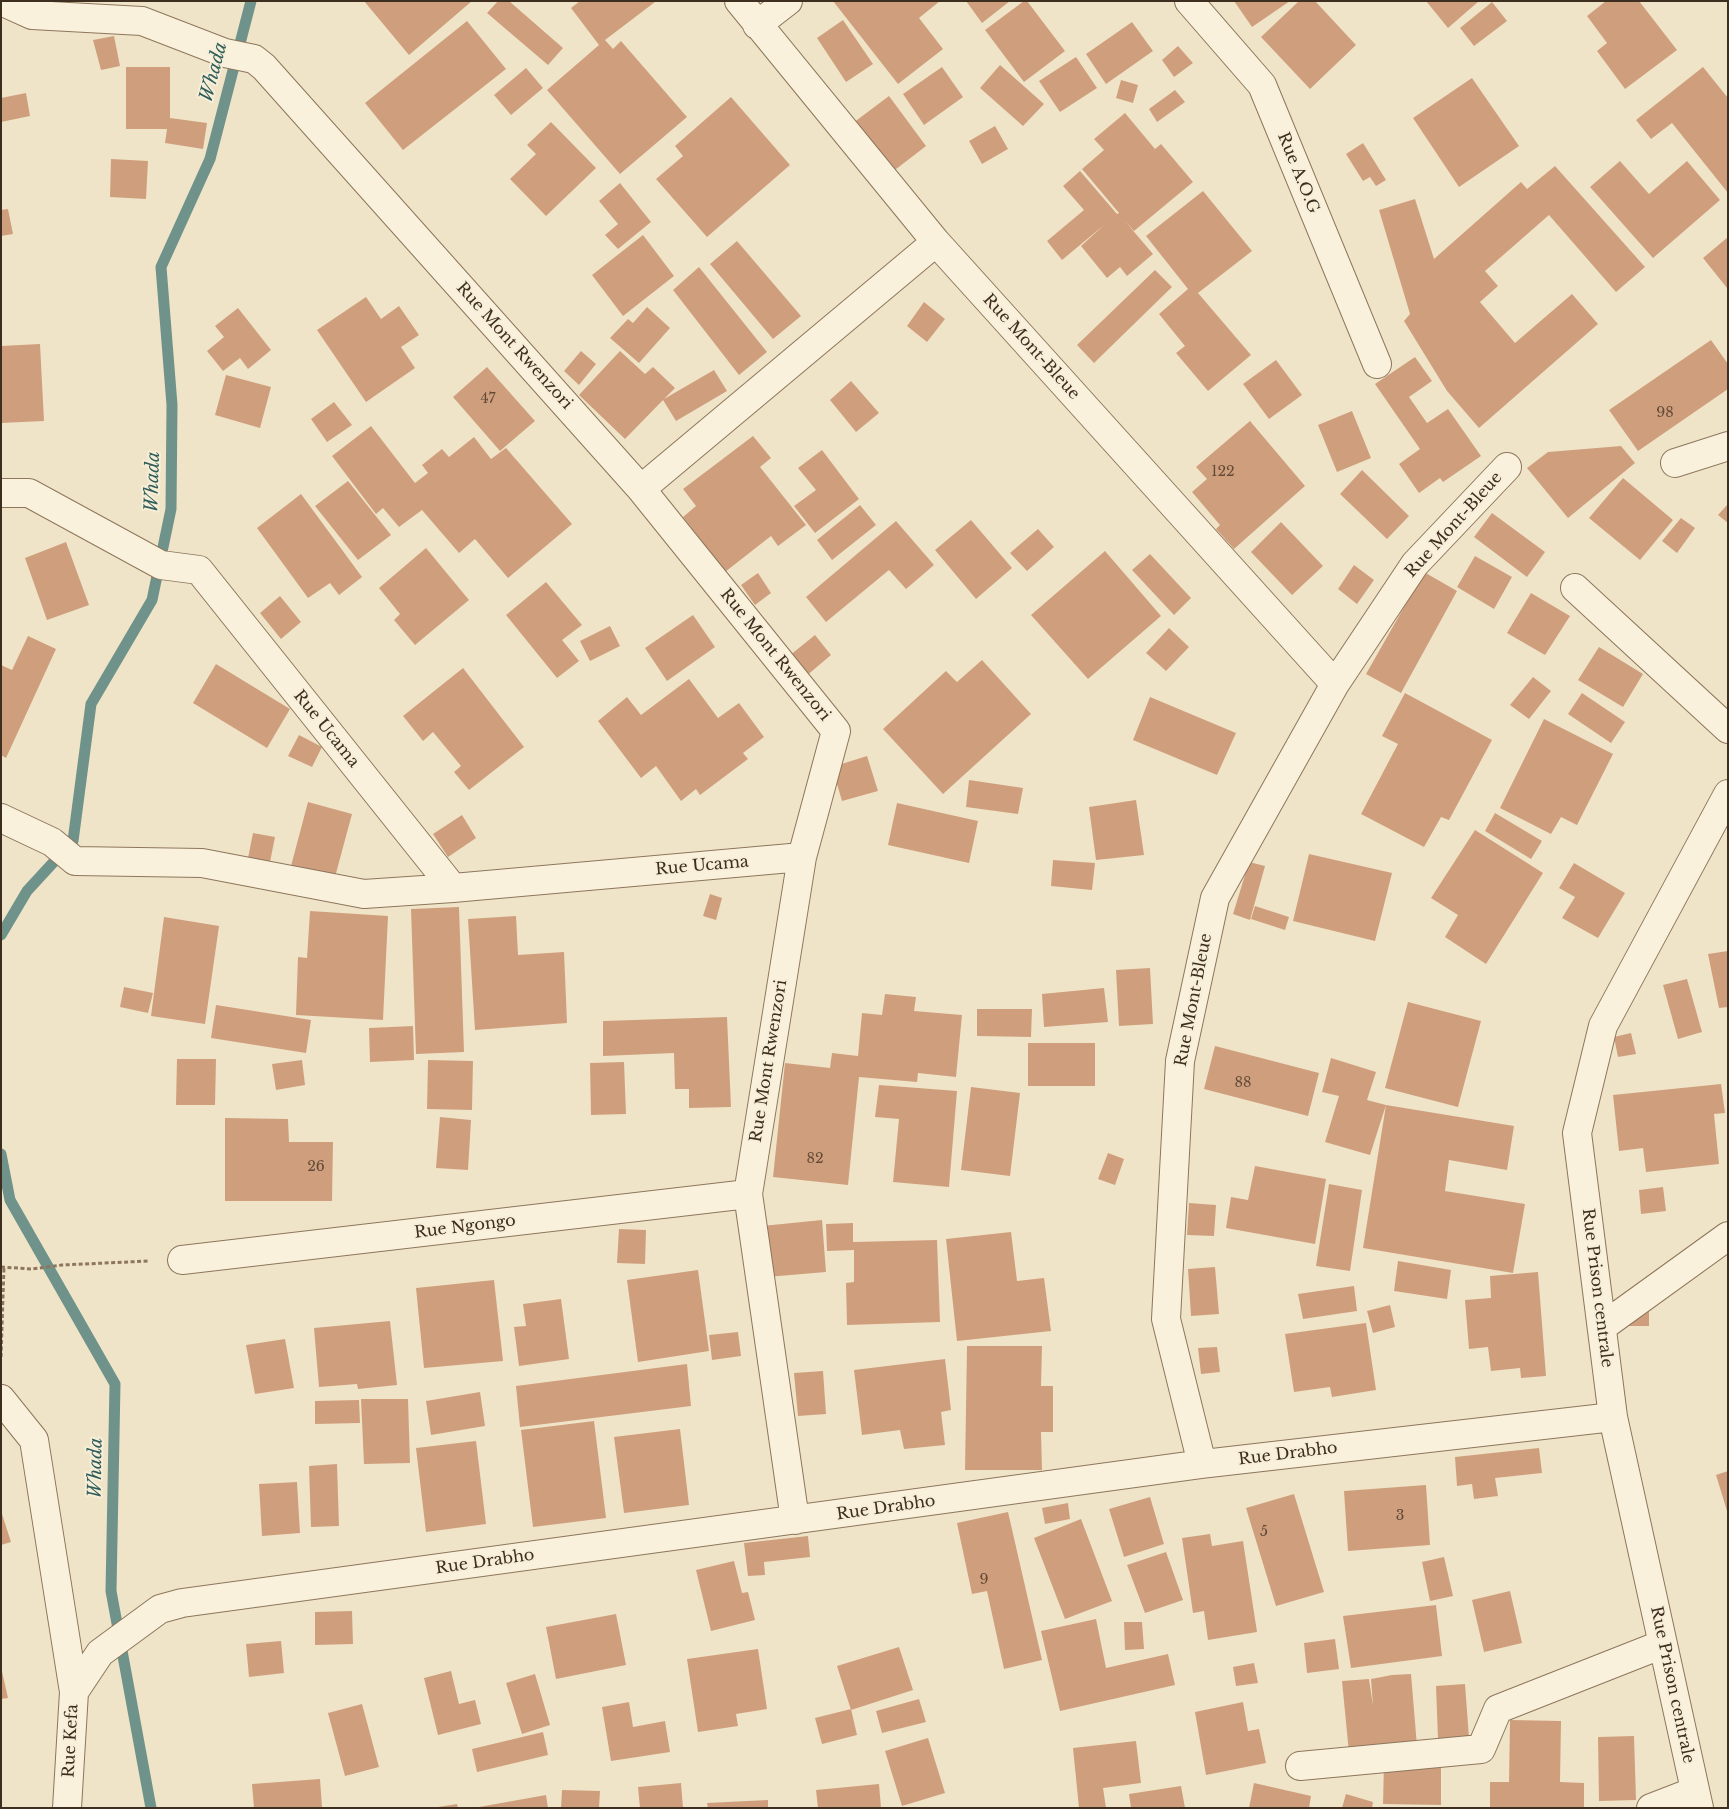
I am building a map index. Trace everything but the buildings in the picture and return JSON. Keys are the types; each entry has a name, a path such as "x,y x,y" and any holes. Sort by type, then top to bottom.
{"street":[{"name":"Rue Mont Rwenzori","path":"1,1 32,15 142,21 226,53 259,63 641,488 836,731 802,857 748,1194 795,1520"},
{"name":"Rue Mont-Bleue","path":"738,1 936,242 1335,684"},
{"path":"757,25 788,1"},
{"name":"Rue A.O.G","path":"1189,1 1262,85 1377,364"},
{"path":"641,488 936,242"},
{"path":"1675,463 1728,446"},
{"name":"Rue Mont-Bleue","path":"1202,1464 1166,1318 1180,1061 1215,898 1335,684 1415,564 1507,466"},
{"name":"Rue Ucama","path":"1,492 29,493 160,564 199,570 453,888"},
{"path":"1575,588 1728,729"},
{"name":"Rue Prison centrale","path":"1697,1799 1613,1417 1577,1133 1603,1026 1728,794"},
{"name":"Rue Ucama","path":"1,818 52,842 75,861 202,863 364,894 453,888 802,857"},
{"name":"Rue Ngongo","path":"182,1260 748,1194"},
{"path":"1602,1327 1728,1236"},
{"path":"1,1399 34,1440 74,1692"},
{"name":"Rue Drabho","path":"100,1653 160,1609 182,1603 1202,1464 1613,1417"},
{"path":"1300,1766 1481,1749 1498,1708 1663,1644"},
{"name":"Rue Kefa","path":"67,1808 74,1692 100,1653"},
{"path":"1651,1808 1697,1799"}],"path":[{"path":"1,1357 3,1267 32,1269 62,1265 182,1260"}],"waterway":[{"name":"Whada","path":"1,935 27,891 73,841 91,704 152,600 171,509 172,405 161,267 210,159 251,1"},
{"name":"Whada","path":"1,1154 10,1200 115,1384 111,1591 151,1808"}]}
